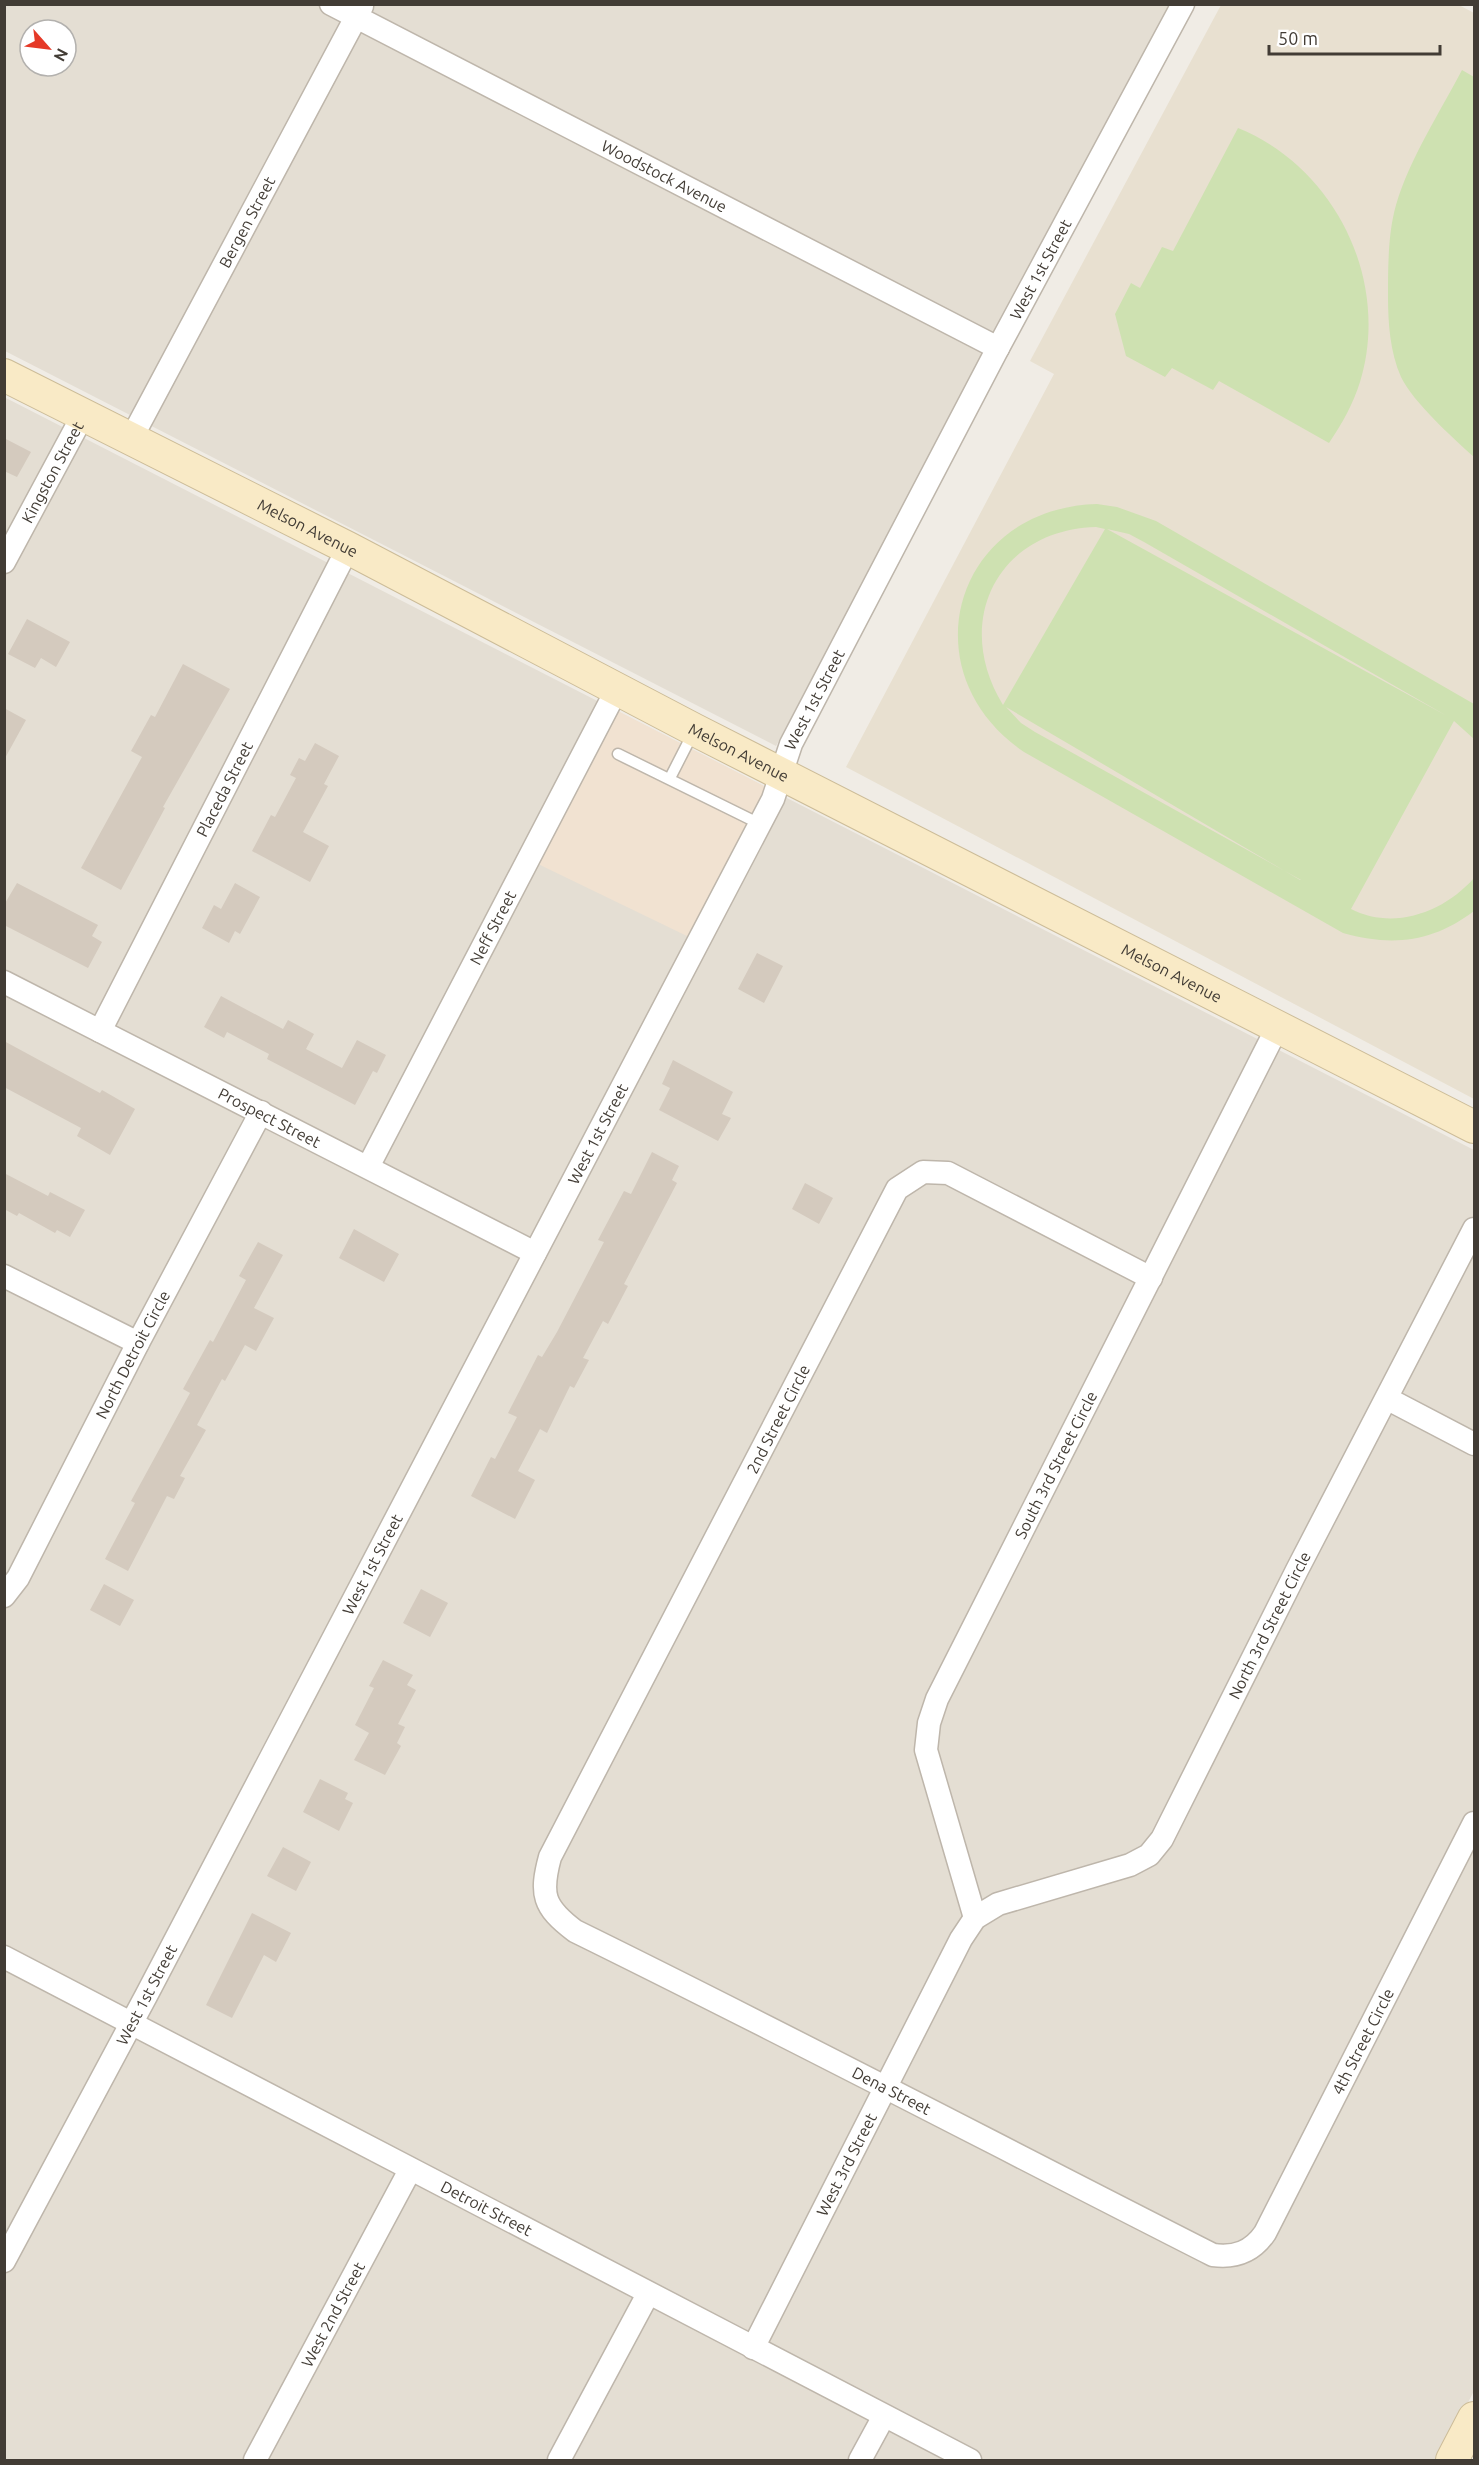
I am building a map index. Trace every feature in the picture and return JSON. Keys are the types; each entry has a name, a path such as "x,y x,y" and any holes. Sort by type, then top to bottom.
{"street":[{"name":"Woodstock Avenue","path":"331,4 359,11 998,348"},
{"name":"West 1st Street","path":"4,2261 132,2023 773,799 791,744 998,348 1183,4"},
{"name":"Bergen Street","path":"131,439 359,11"},
{"name":"Melson Avenue","path":"4,375 348,548 695,730 1474,1127"},
{"name":"Kingston Street","path":"4,562 83,415"},
{"name":"Placeda Street","path":"100,1031 348,548"},
{"name":"Neff Street","path":"368,1167 617,689"},
{"name":"Prospect Street","path":"4,982 535,1253"},
{"name":"South 3rd Street Circle","path":"975,1918 926,1750 929,1723 937,1699 1278,1026"},
{"name":"North Detroit Circle","path":"4,1596 18,1578 138,1343 261,1113"},
{"name":"2nd Street Circle","path":"548,1905 543,1882 550,1857 897,1189 923,1172 948,1173 1151,1278"},
{"name":"North 3rd Street Circle","path":"975,1918 998,1904 1130,1865 1149,1855 1162,1839 1297,1570 1388,1399 1474,1229"},
{"path":"4,1276 138,1343"},
{"path":"1388,1399 1474,1444"},
{"name":"4th Street Circle","path":"1244,2252 1257,2244 1265,2233 1474,1823"},
{"name":"Dena Street","path":"548,1905 558,1918 575,1931 744,2013 885,2089 1213,2255 1228,2257 1244,2252"},
{"name":"West 3rd Street","path":"753,2348 961,1939 975,1918"},
{"name":"Detroit Street","path":"4,1956 410,2170 970,2460"},
{"name":"West 2nd Street","path":"255,2460 410,2170"},
{"path":"559,2460 648,2294"},
{"path":"861,2460 884,2416"},
{"path":"1452,2460 1474,2418"}],"lane":[{"path":"670,778 695,730"},
{"path":"618,754 760,824"}],"shaded area":[{"path":"1457,4 1474,13 1474,1099 846,767 1054,374 1030,361 1221,5"},
{"path":"4,5 1170,5 776,746 5,351"},
{"path":"4,397 1474,1150 1474,2391 1438,2460 5,2460"},
{"path":"618,711 766,787 689,937 536,863"}],"green space":[{"path":"1462,70 1474,77 1474,457 1424,408 1401,377 1392,348 1388,306 1389,250 1396,205 1417,153"},
{"path":"1238,128 1272,146 1302,170 1327,199 1347,232 1361,268 1368,305 1368,344 1357,390 1347,414 1329,443 1219,381 1213,390 1172,368 1165,377 1126,356 1115,314 1131,283 1140,288 1162,247 1173,251"},
{"path":"1097,504 1117,507 1156,521 1474,704 1474,739 1454,721 1351,909 1384,918 1401,918 1417,914 1433,909 1448,900 1474,878 1474,911 1443,929 1412,939 1379,940 1343,933 1024,752 988,719 966,680 958,639 963,600 980,563 1009,533 1048,513","holes":["1096,527 1105,529 1003,705 988,674 982,643 984,613 993,586 1010,563 1033,544 1061,532","1107,529 1129,534 1144,542 1447,716","1006,707 1283,870 1021,723"]}],"building":[{"path":"4,438 31,452 17,477 4,471"},
{"path":"27,619 70,642 56,667 41,658 35,668 8,654"},
{"path":"183,664 230,689 163,807 165,808 121,890 81,868 142,757 131,751 151,715 155,717"},
{"path":"4,708 26,720 4,760"},
{"path":"315,743 339,756 324,784 328,786 303,832 329,846 310,882 252,851 271,815 275,817 296,778 290,775 299,758 305,761"},
{"path":"17,883 98,925 92,936 102,942 88,968 4,925 4,905"},
{"path":"235,883 260,897 240,934 235,931 229,943 202,928 214,905 221,909"},
{"path":"757,953 783,966 764,1003 738,989"},
{"path":"221,996 283,1029 288,1020 314,1034 306,1049 342,1068 357,1040 386,1055 377,1073 373,1071 355,1105 267,1059 269,1054 227,1032 224,1038 204,1027"},
{"path":"4,1041 100,1093 102,1090 135,1109 110,1155 77,1136 81,1128 4,1087"},
{"path":"673,1060 733,1092 722,1114 731,1118 718,1141 659,1110 670,1088 662,1084"},
{"path":"652,1152 679,1166 672,1180 677,1183 624,1284 628,1286 608,1324 603,1321 583,1358 589,1360 574,1388 570,1386 547,1433 540,1429 518,1471 535,1480 515,1519 471,1496 491,1457 495,1459 517,1417 508,1413 538,1355 542,1357 557,1332 604,1242 598,1240 624,1191 631,1194"},
{"path":"4,1173 48,1196 50,1192 85,1210 70,1237 57,1230 55,1233 19,1213 17,1216 4,1209"},
{"path":"805,1183 833,1198 819,1224 792,1209"},
{"path":"354,1229 399,1254 384,1282 339,1258"},
{"path":"258,1242 283,1255 254,1308 274,1318 256,1351 245,1345 225,1381 222,1379 197,1425 206,1430 180,1476 185,1478 174,1499 167,1496 128,1571 105,1559 135,1503 131,1501 190,1393 183,1389 210,1340 213,1342 246,1280 239,1276"},
{"path":"104,1584 134,1600 120,1626 90,1610"},
{"path":"421,1589 448,1603 430,1637 403,1623"},
{"path":"383,1660 413,1675 407,1685 416,1690 398,1724 405,1727 397,1743 401,1746 385,1775 354,1760 369,1733 355,1725 374,1688 369,1686"},
{"path":"320,1779 348,1793 345,1799 353,1803 339,1831 303,1812"},
{"path":"283,1847 311,1862 296,1891 267,1876"},
{"path":"252,1913 291,1933 276,1962 264,1955 232,2018 206,2005"}]}
